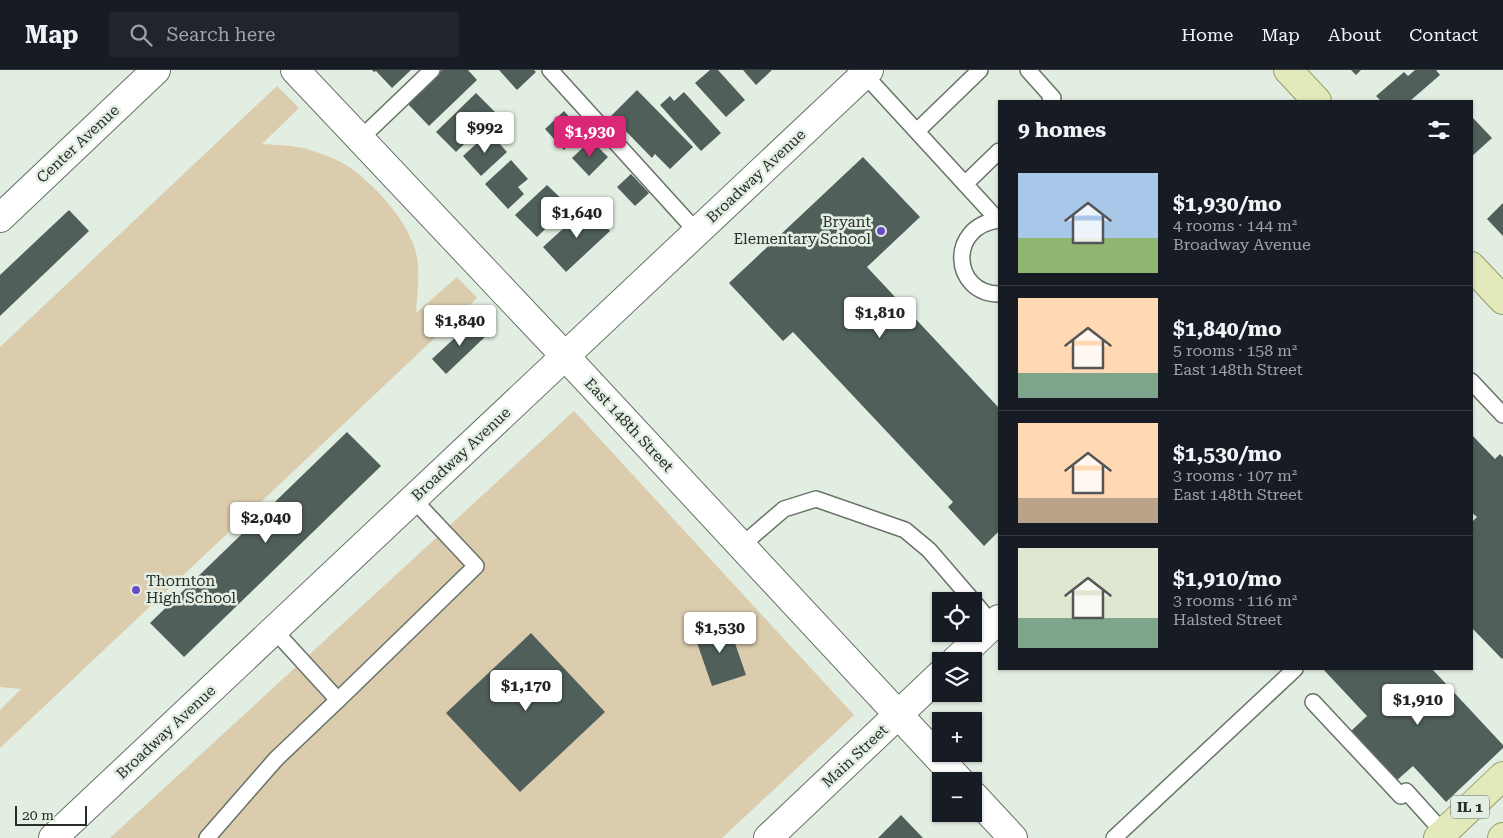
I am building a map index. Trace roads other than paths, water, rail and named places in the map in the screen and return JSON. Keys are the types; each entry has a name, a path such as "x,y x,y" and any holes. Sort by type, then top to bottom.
{"main road":[{"path":"1288,70 1316,100"},
{"path":"1473,268 1503,300"},
{"name":"IL 1","path":"1441,835 1503,776"}],"street":[{"name":"Center Avenue","path":"0,218 156,70"},
{"name":"East 148th Street","path":"295,70 565,356 952,772"},
{"name":"Broadway Avenue","path":"53,838 866,72"},
{"path":"964,652 996,622"},
{"name":"Main Street","path":"768,838 932,683"},
{"path":"982,805 1013,838"}],"lane":[{"path":"360,139 432,70"},
{"path":"550,70 697,232"},
{"path":"916,131 980,70"},
{"path":"1028,70 1053,98 1051,100"},
{"path":"866,72 916,131 998,220"},
{"path":"965,184 998,153"},
{"path":"998,220 986,222 975,228 967,237 962,249 965,273 972,283 982,290 998,294"},
{"path":"1473,383 1503,415"},
{"path":"207,838 276,758 476,566 413,499"},
{"path":"742,546 784,510 816,499 905,530 929,550 965,592"},
{"path":"982,610 996,622"},
{"path":"274,630 338,700"},
{"path":"1114,838 1294,670"},
{"path":"1313,702 1401,796 1406,791 1441,835"}],"place":[{"name":"Bryant Elementary School","path":"881,231"},
{"name":"Thornton High School","path":"136,590"}]}
